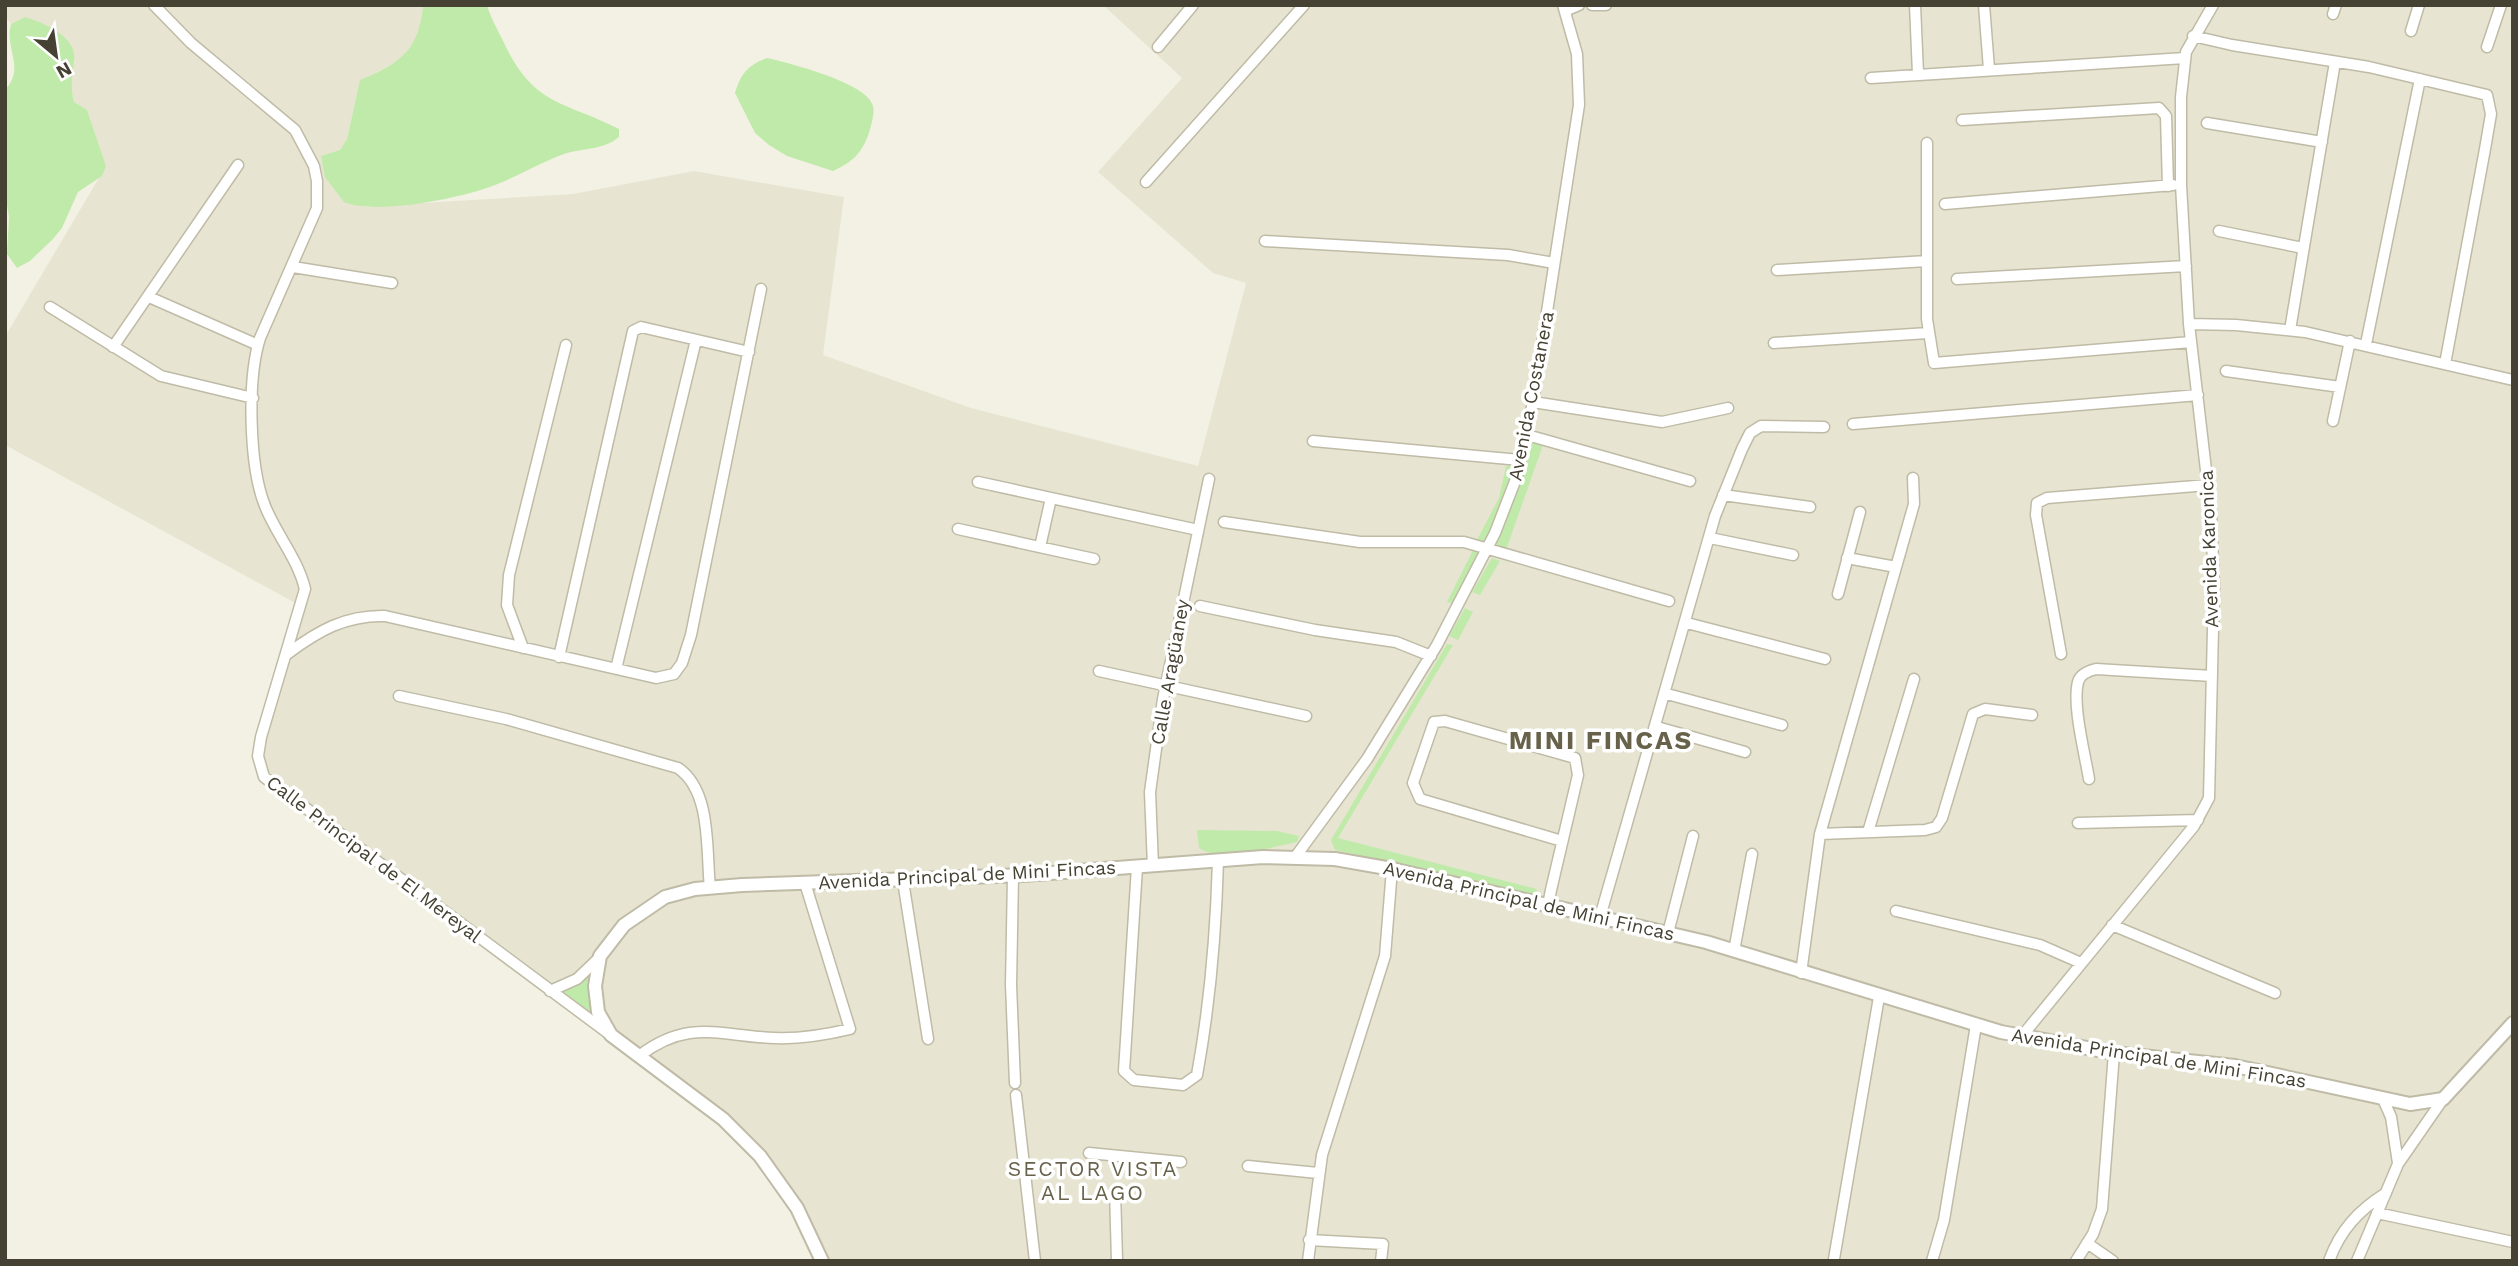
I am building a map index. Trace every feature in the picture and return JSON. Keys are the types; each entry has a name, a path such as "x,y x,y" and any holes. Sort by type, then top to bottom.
{"street":[{"name":"Calle Principal de El Mereyal","path":"154,5 191,43 284,120 303,141 314,166 318,195 309,232 258,345 253,397 260,492 305,589 261,737 258,757 264,777 611,1035"},
{"path":"1158,47 1193,5"},
{"path":"1146,182 1304,5"},
{"path":"1564,8 1579,5"},
{"path":"1592,5 1606,5"},
{"path":"1915,5 1919,74"},
{"path":"1984,5 1990,69"},
{"name":"Avenida Karonica","path":"2022,1036 2198,820 2206,807 2210,786 2214,587 2208,485 2189,324 2181,185 2181,97 2185,58 2193,36 2213,5"},
{"path":"2411,31 2419,5"},
{"path":"2487,47 2501,5"},
{"name":"Avenida Costanera","path":"1296,856 1367,759 1431,656 1487,550 1509,499 1527,435 1533,402 1580,88 1577,54 1564,8"},
{"path":"2193,36 2335,62 2485,94 2491,103 2445,364"},
{"path":"1871,78 2185,58"},
{"path":"2290,330 2335,62"},
{"path":"2366,344 2420,79"},
{"path":"1962,120 2159,108 2166,116 2168,186"},
{"path":"2207,123 2322,142"},
{"path":"1927,143 1928,333 1931,356 1938,364 2191,342"},
{"path":"113,347 237,165"},
{"path":"1945,204 2181,185"},
{"path":"2219,231 2303,248"},
{"path":"1265,241 1508,255 1554,263"},
{"path":"1777,270 1927,261"},
{"path":"1957,279 2186,266"},
{"path":"293,267 392,283"},
{"path":"286,654 319,631 366,616 394,618 656,678 669,677 678,670 686,653 761,289"},
{"path":"149,297 258,345"},
{"path":"50,307 160,376 253,397"},
{"path":"2189,324 2290,330 2366,344 2513,380"},
{"path":"559,657 634,331 641,327 749,352"},
{"path":"1774,343 1928,333"},
{"path":"616,669 696,340"},
{"path":"2333,421 2350,341"},
{"path":"523,648 507,606 509,575 566,345"},
{"path":"2226,370 2340,387"},
{"path":"1853,424 2197,395"},
{"path":"1533,402 1662,422 1728,408"},
{"path":"1600,917 1723,495 1742,449 1755,429 1767,424 1824,427"},
{"path":"1527,435 1690,481"},
{"path":"1314,441 1520,460"},
{"path":"1801,973 1820,834 1914,504 1913,478"},
{"name":"Calle Aragüaney","path":"1153,866 1150,792 1165,688 1209,480"},
{"path":"978,482 1198,530"},
{"path":"2061,654 2036,515 2037,503 2047,498 2208,485"},
{"path":"1723,495 1810,508"},
{"path":"1040,547 1051,498"},
{"path":"1838,594 1860,512"},
{"path":"1224,522 1360,542 1452,540 1669,601"},
{"path":"958,529 1094,559"},
{"path":"1710,538 1794,555"},
{"path":"1847,558 1896,567"},
{"path":"1200,606 1315,630 1396,642 1431,656"},
{"path":"1687,623 1825,659"},
{"path":"2089,779 2078,698 2078,683 2084,673 2096,669 2212,676"},
{"path":"1099,671 1165,688 1306,716"},
{"path":"1868,832 1914,679"},
{"path":"1667,694 1782,725"},
{"path":"399,696 506,719 678,768 693,781 701,802 710,888"},
{"path":"1820,834 1936,827 1942,818 1973,714 1985,709 2032,715"},
{"path":"1548,905 1578,775 1575,758 1445,721 1434,722 1413,783 1420,799 1562,841"},
{"path":"1657,727 1745,752"},
{"path":"2078,823 2198,820"},
{"path":"1668,933 1693,836"},
{"path":"1734,951 1752,854"},
{"name":"Avenida Principal de Mini Fincas","path":"611,1035 596,1003 594,986 600,956 617,932 654,903 679,892 805,883 1013,876 1296,856 1392,869 1668,933 1976,1026 2022,1036 2114,1053 2235,1066 2410,1104 2442,1099"},
{"path":"1137,867 1124,1072 1134,1080 1183,1085 1197,1075 1202,1045 1215,942 1218,861"},
{"path":"1308,1261 1318,1173 1385,956 1392,869"},
{"path":"1013,876 1011,985 1015,1083"},
{"path":"903,881 928,1039"},
{"path":"639,1056 661,1041 687,1032 713,1030 793,1038 850,1029 805,883"},
{"path":"1896,911 2040,946 2081,963"},
{"path":"2112,925 2275,993"},
{"path":"551,991 577,979 600,956"},
{"path":"1834,1259 1879,997"},
{"path":"2357,1261 2398,1164 2442,1099 2513,1023"},
{"path":"1932,1261 1946,1209 1976,1026"},
{"path":"611,1035 723,1119 760,1156 797,1208 822,1261"},
{"path":"2076,1261 2098,1222 2104,1199 2114,1053"},
{"path":"1016,1095 1035,1261"},
{"path":"2383,1099 2391,1117 2398,1164"},
{"path":"1089,1153 1181,1162"},
{"path":"1248,1166 1318,1173"},
{"path":"1115,1190 1117,1261"},
{"path":"2329,1261 2339,1238 2359,1212 2387,1192"},
{"path":"2377,1213 2513,1242"},
{"path":"1309,1240 1383,1244 1381,1261"},
{"path":"2087,1242 2113,1261"}],"shaded area":[{"path":"5,5 423,5 419,33 402,59 360,81 347,139 340,150 370,206 573,194 694,171 844,197 823,355 971,408 1198,466 1246,283 1213,273 1098,172 1182,78 1103,5 2513,5 2513,1261 822,1261 813,1238 737,1132 264,777 258,756 301,606 7,446 6,335 106,166 87,111 74,102 69,82 75,60 25,17 11,24 5,17"}],"green space":[{"path":"423,5 487,5 505,45 528,80 553,100 619,129 619,137 600,147 564,154 500,183 467,194 399,206 359,206 344,202 325,177 321,156 340,150 347,139 360,80 386,68 405,54 412,45 421,21"},
{"path":"25,17 59,32 71,46 74,54 74,102 87,110 106,166 102,176 78,192 62,228 53,239 30,261 17,268 7,254 9,217 5,192 5,90 14,74 11,24"},
{"path":"767,58 826,75 868,98 873,106 869,133 860,151 846,164 833,171 787,156 755,133 735,93 746,71"},
{"path":"1532,440 1544,442 1505,553 1494,550"},
{"path":"1506,466 1513,466 1505,499 1486,543 1477,540 1499,498"},
{"path":"1474,548 1482,551 1455,604 1447,602"},
{"path":"1492,558 1500,561 1480,595 1472,592"},
{"path":"1465,608 1473,612 1458,640 1449,636"},
{"path":"1447,644 1453,645 1338,838 1537,889 1535,896 1335,850 1331,840"},
{"path":"1197,830 1277,831 1299,836 1297,842 1220,854 1199,848"},
{"path":"600,956 595,986 611,1035 550,991 562,988"}],"district":[{"name":"MINI FINCAS","path":"1601,740"},
{"name":"SECTOR VISTA AL LAGO","path":"1093,1180"}]}
